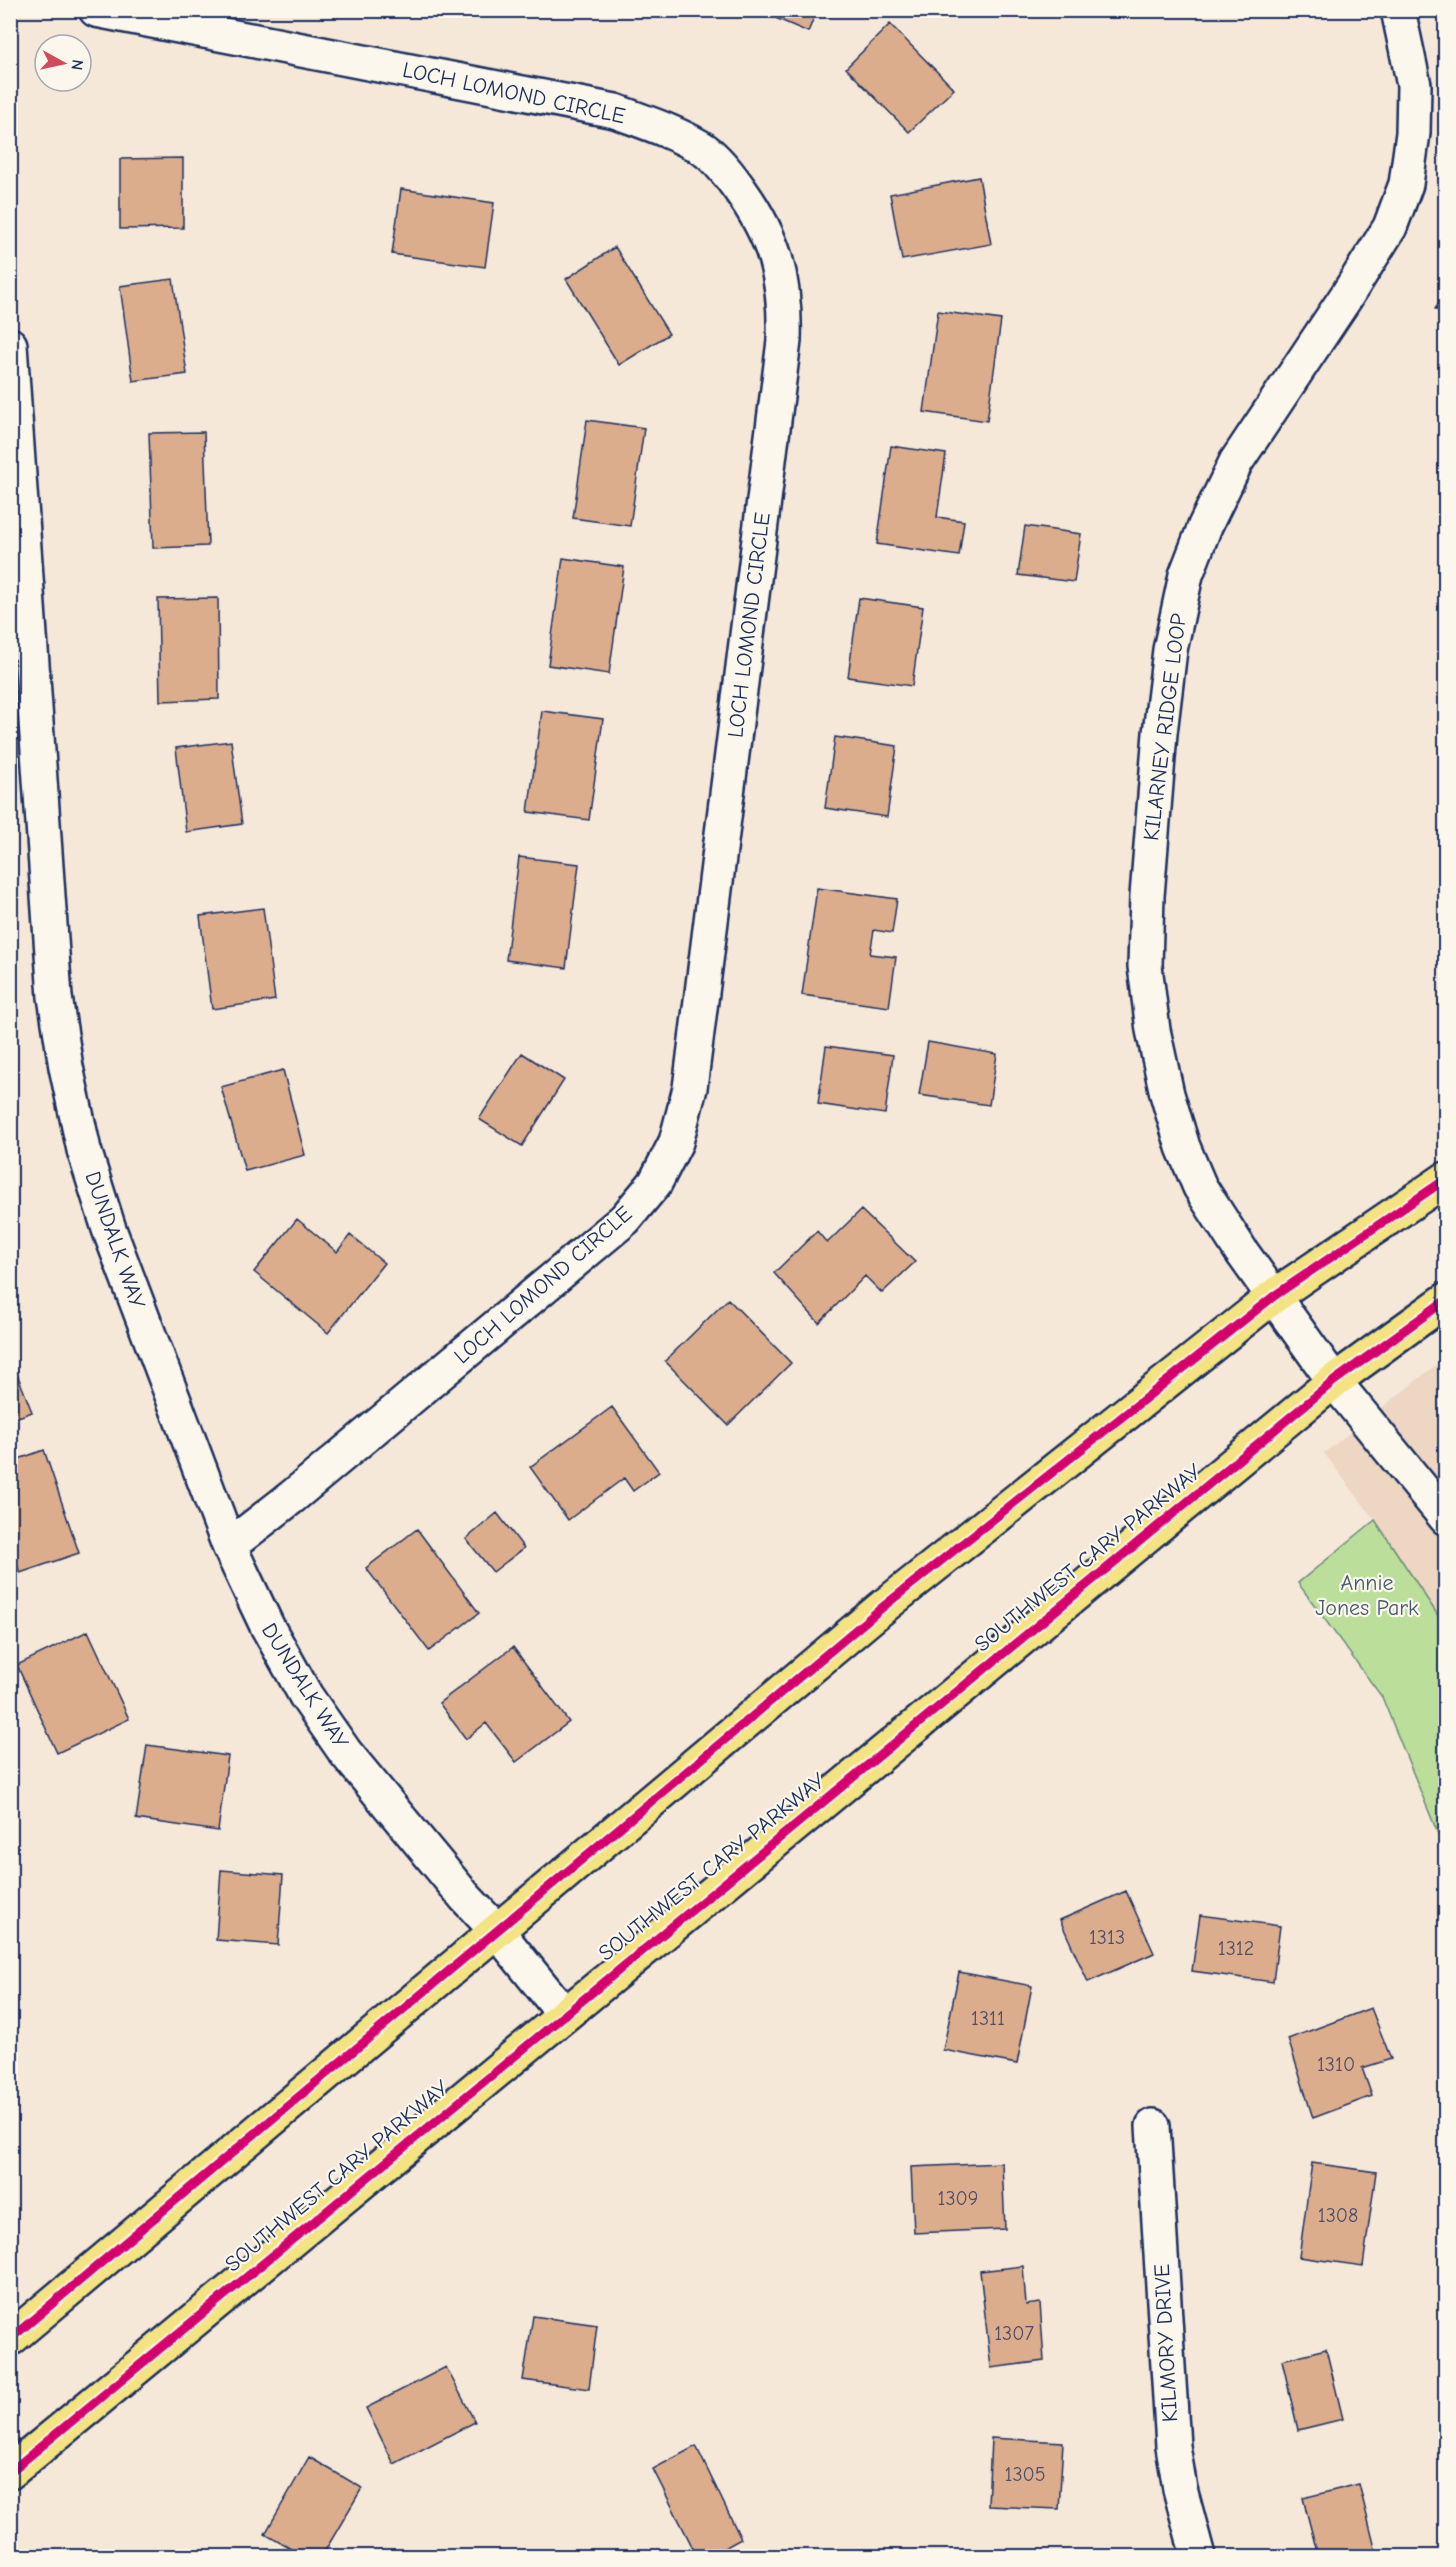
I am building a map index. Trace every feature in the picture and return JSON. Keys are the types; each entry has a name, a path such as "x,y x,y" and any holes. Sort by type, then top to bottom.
{"main road":[{"path":"10,2339 884,1606 1274,1296 1446,1179"},
{"name":"SOUTHWEST CARY PARKWAY","path":"10,2472 1334,1381 1446,1300"}],"street":[{"name":"LOCH LOMOND CIRCLE","path":"96,10 615,111 666,130 702,148 730,176 756,212 776,257 785,305 784,341 690,1088 676,1142 655,1183 626,1219 292,1497 229,1546"},
{"name":"KILARNEY RIDGE LOOP","path":"1398,10 1414,85 1413,133 1406,184 1390,227 1236,462 1205,526 1186,575 1176,613 1160,733 1147,896 1145,966 1153,1030 1170,1105 1183,1147 1200,1187 1241,1251 1334,1381 1446,1518"},
{"name":"DUNDALK WAY","path":"10,345 19,602 55,997 66,1067 84,1150 109,1229 229,1546 267,1626 319,1715 360,1770 465,1897 497,1931 564,2014"},
{"name":"KILMORY DRIVE","path":"1153,2126 1173,2446 1180,2489 1198,2556"}],"shaded area":[{"path":"1445,1358 1445,1626 1375,1520 1324,1453"}],"green space":[{"name":"Annie Jones Park","path":"1375,1520 1445,1626 1445,1851 1382,1697 1298,1583"}],"building":[{"path":"757,10 817,10 808,32"},
{"path":"890,24 954,89 909,132 846,68"},
{"path":"183,158 183,228 120,229 120,159"},
{"path":"979,177 991,244 902,260 890,194"},
{"path":"401,189 494,203 485,267 392,254"},
{"path":"615,247 669,334 619,365 566,279"},
{"path":"173,279 187,374 133,381 120,286"},
{"path":"1446,293 1446,315 1435,309"},
{"path":"938,311 1001,320 987,421 924,412"},
{"path":"587,420 644,428 630,526 573,518"},
{"path":"204,432 208,546 153,548 149,433"},
{"path":"891,446 946,454 937,517 964,521 959,556 877,544"},
{"path":"1025,526 1081,534 1074,582 1018,575"},
{"path":"563,558 624,567 609,674 548,665"},
{"path":"218,598 219,699 160,701 158,599"},
{"path":"859,598 923,607 912,686 848,677"},
{"path":"542,711 603,719 589,820 528,812"},
{"path":"835,737 897,746 887,817 825,808"},
{"path":"231,741 242,824 186,832 176,748"},
{"path":"519,857 579,864 566,968 506,960"},
{"path":"817,888 897,899 892,933 874,930 870,954 896,957 889,1007 802,995"},
{"path":"263,908 275,1000 212,1009 200,916"},
{"path":"928,1042 997,1054 989,1105 919,1095"},
{"path":"826,1046 893,1055 885,1114 818,1104"},
{"path":"522,1053 564,1080 522,1146 479,1119"},
{"path":"283,1070 305,1155 245,1171 221,1087"},
{"path":"861,1210 915,1262 882,1293 865,1276 819,1323 774,1273 817,1231 827,1243"},
{"path":"297,1219 337,1252 350,1235 384,1263 328,1333 254,1272"},
{"path":"728,1299 791,1363 728,1425 665,1361"},
{"path":"10,1356 32,1412 10,1420"},
{"path":"612,1407 659,1472 633,1491 624,1478 568,1520 530,1467"},
{"path":"44,1450 79,1553 20,1573 10,1544 10,1462"},
{"path":"497,1513 524,1548 493,1572 466,1539"},
{"path":"417,1529 479,1613 429,1651 366,1568"},
{"path":"88,1631 129,1719 57,1753 17,1665"},
{"path":"513,1647 569,1722 516,1762 486,1723 466,1739 439,1703"},
{"path":"147,1745 228,1756 218,1831 136,1819"},
{"path":"221,1870 283,1875 278,1945 216,1940"},
{"path":"1126,1891 1154,1953 1088,1982 1060,1920"},
{"path":"1200,1915 1280,1926 1273,1982 1192,1971"},
{"path":"959,1972 1032,1986 1017,2064 943,2050"},
{"path":"1371,2008 1391,2059 1362,2068 1372,2096 1313,2118 1288,2039"},
{"path":"1002,2163 1005,2229 914,2233 911,2167"},
{"path":"1312,2163 1376,2172 1363,2266 1299,2257"},
{"path":"1023,2266 1026,2305 1040,2303 1044,2361 991,2368 980,2271"},
{"path":"533,2316 597,2325 589,2389 523,2380"},
{"path":"1326,2349 1343,2419 1298,2430 1282,2360"},
{"path":"446,2367 475,2422 394,2464 366,2408"},
{"path":"991,2438 1063,2442 1059,2509 988,2506"},
{"path":"696,2446 741,2539 710,2556 697,2556 653,2469"},
{"path":"309,2457 362,2488 322,2556 303,2556 265,2534"},
{"path":"1359,2484 1377,2556 1318,2556 1303,2498"}],"cycle path":[{"path":"10,2339 884,1606 1274,1296 1446,1179"},
{"path":"10,2472 1334,1381 1446,1300"}]}
